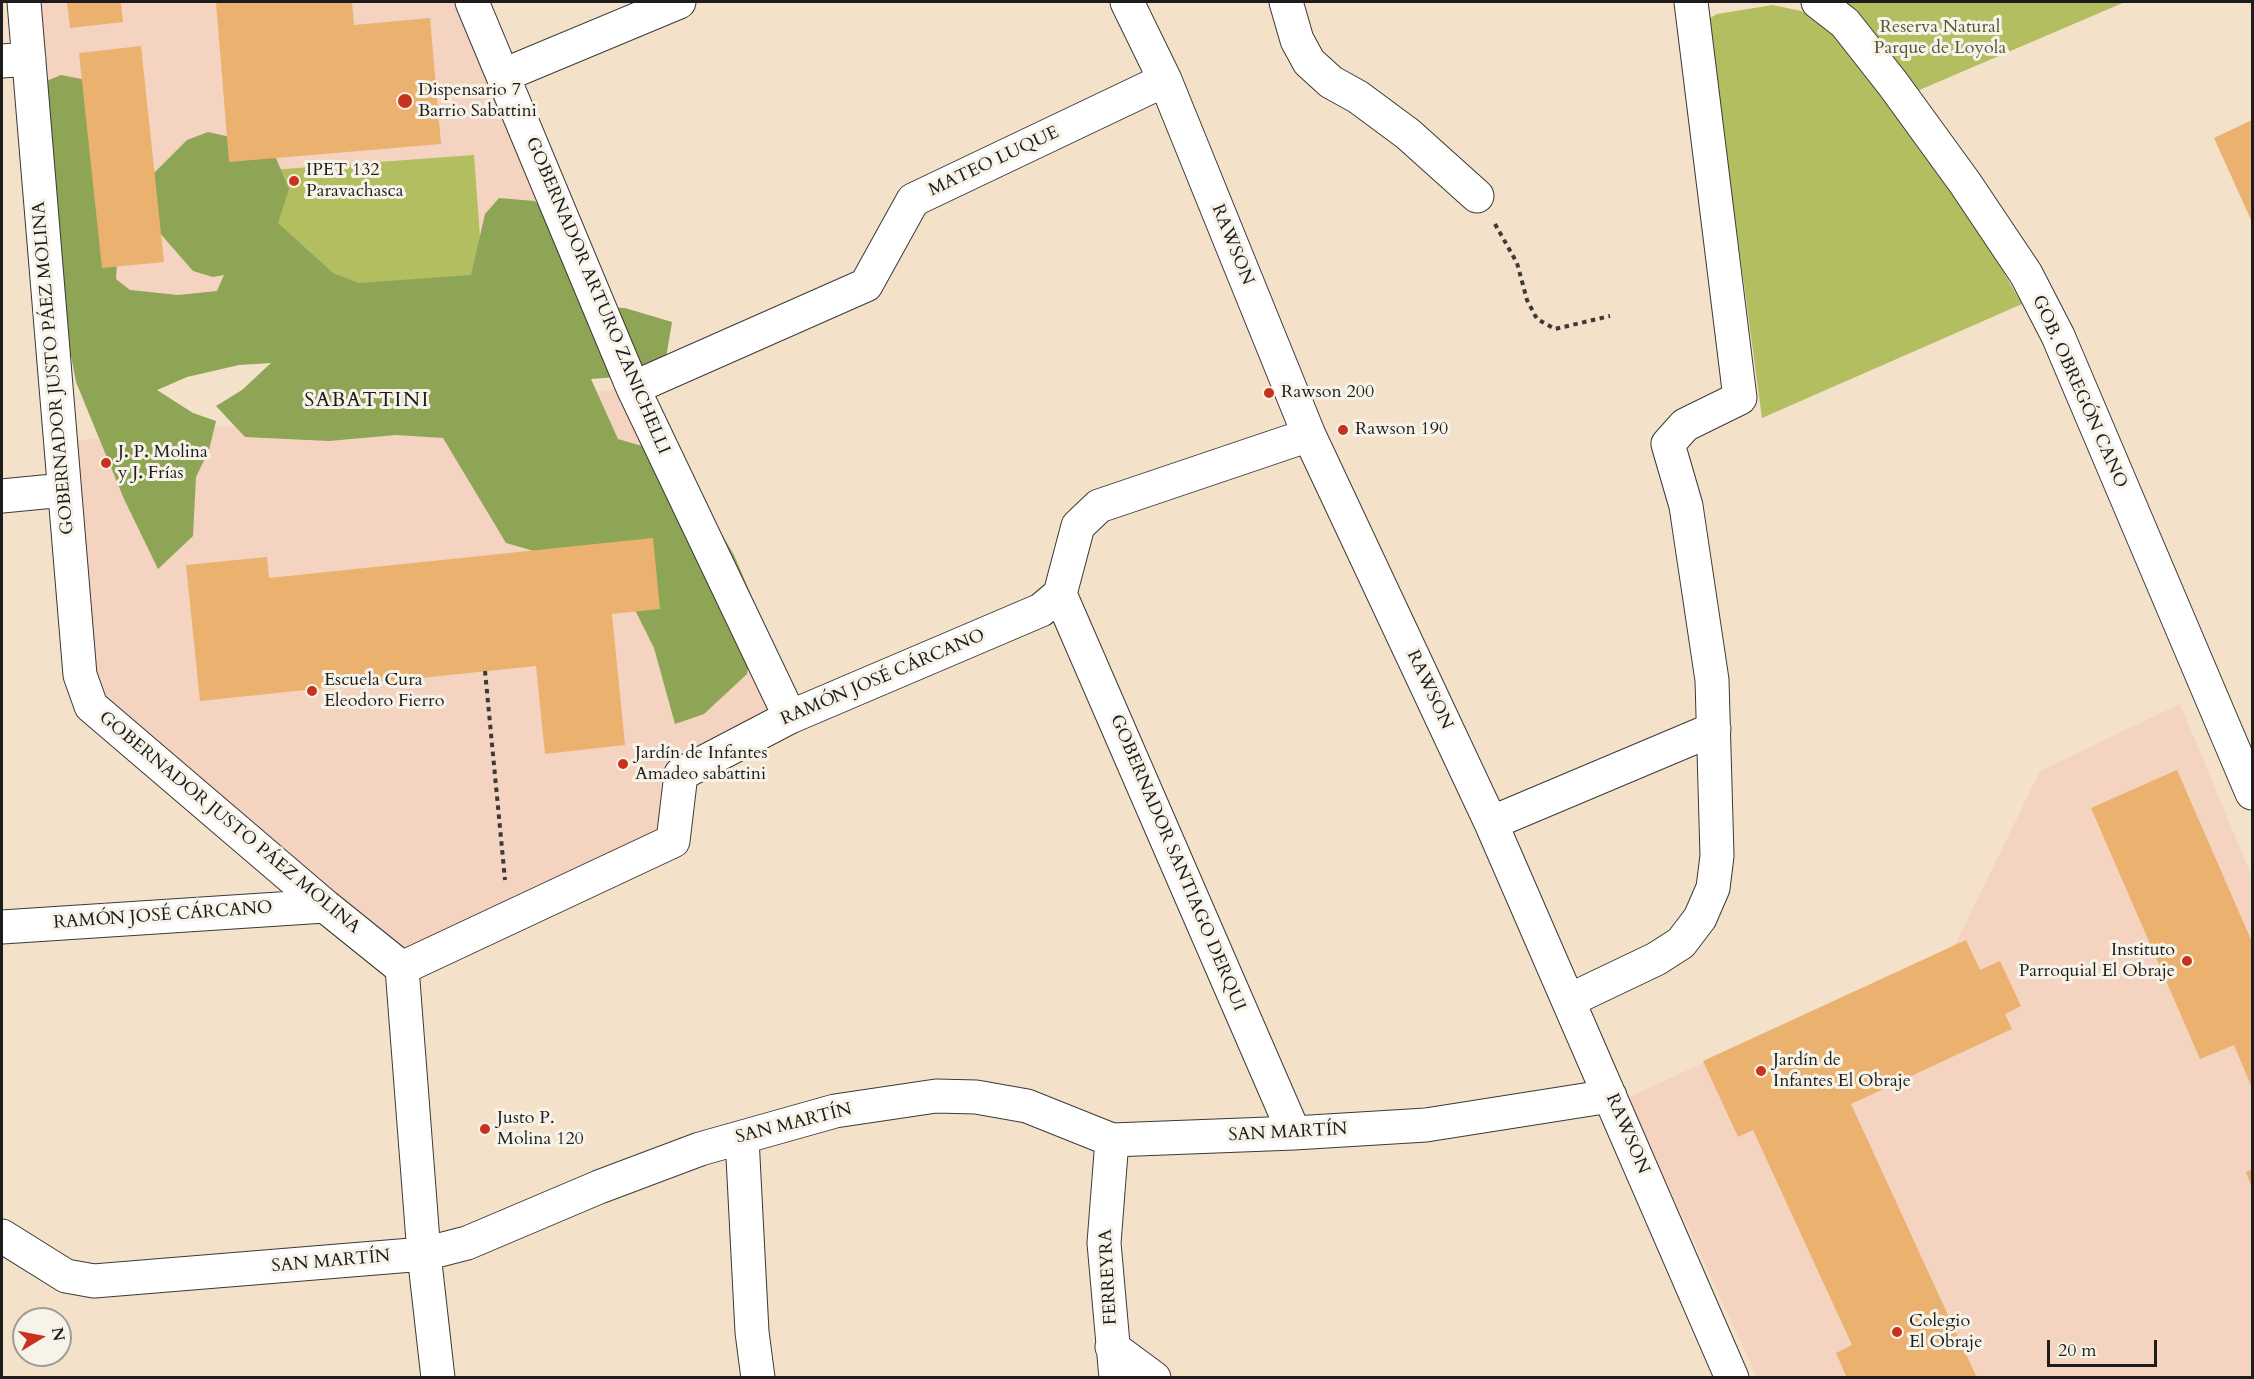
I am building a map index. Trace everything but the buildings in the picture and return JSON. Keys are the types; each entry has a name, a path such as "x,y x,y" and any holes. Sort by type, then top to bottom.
{"street":[{"name":"GOBERNADOR JUSTO PÁEZ MOLINA","path":"24,2 15,60 64,490 80,675 91,706 325,906 402,968"},
{"name":"GOBERNADOR ARTURO ZANICHELLI","path":"472,2 633,388 790,717"},
{"path":"504,75 679,2"},
{"name":"RAWSON","path":"1127,2 1165,80 1310,435 1491,823 1570,1000 1732,1377"},
{"path":"1286,2 1297,40 1309,62 1331,82 1358,97 1408,134 1477,196"},
{"path":"1570,1000 1656,959 1681,944 1700,918 1713,888 1717,856 1712,680 1686,506 1668,444 1685,425 1740,398 1692,2"},
{"name":"GOB. OBREGÓN CANO","path":"1818,2 1845,23 1893,84 1965,183 2026,274 2058,336 2253,793"},
{"name":"MATEO LUQUE","path":"633,388 866,285 913,200 1165,80"},
{"path":"1060,594 1078,526 1100,506 1310,435"},
{"path":"2,496 64,490"},
{"name":"RAMÓN JOSÉ CÁRCANO","path":"402,968 673,841 681,774 790,717 1041,610 1060,594"},
{"name":"GOBERNADOR SANTIAGO DERQUI","path":"1060,594 1294,1133"},
{"path":"1491,823 1713,729"},
{"name":"RAMÓN JOSÉ CÁRCANO","path":"2,927 325,906"},
{"path":"402,968 424,1254 438,1377"},
{"name":"SAN MARTÍN","path":"2,1236 66,1276 94,1281 424,1254 467,1243 598,1187 700,1149 836,1111 936,1096 976,1097 1027,1106 1112,1140 1426,1125 1610,1095"},
{"path":"742,1138 752,1332 758,1377"},
{"name":"FERREYRA","path":"1112,1140 1104,1243 1114,1362"},
{"path":"1114,1362 1154,1377"}],"path":[{"path":"1477,196 1517,262 1527,300 1537,319 1555,329 1610,316"},
{"path":"485,671 509,916"}],"shaded area":[{"name":"IPET 132 Paravachasca","path":"24,2 472,2 592,288 50,311"},
{"name":"Escuela Cura Eleodoro Fierro","path":"633,388 790,717 681,774 673,841 402,968 91,706 61,442"},
{"path":"2180,704 2252,877 2252,1377 1757,1377 1628,1098 1955,945 2040,771"}],"green space":[{"name":"Reserva Natural Parque de Loyola","path":"1844,2 2125,2 1917,91 1870,28"},
{"path":"1773,5 1801,11 1815,18 1843,41 1974,221 2022,304 1762,418 1709,25 1710,18 1717,14"},
{"path":"61,75 102,83 119,232 116,279 130,290 178,295 217,291 224,275 213,277 193,271 145,216 142,185 187,140 208,132 271,146 289,189 278,223 333,273 359,283 471,275 485,214 499,198 535,201 553,223 587,306 625,308 672,322 665,364 617,377 591,379 618,439 676,456 734,555 758,611 747,674 704,714 675,724 654,648 620,580 569,561 506,543 443,438 396,435 329,441 245,437 216,406 242,390 271,363 239,365 187,377 157,390 193,413 216,421 209,450 196,477 193,536 158,569 124,499 76,382 55,271 44,82"},
{"path":"474,155 484,291 253,307 243,172"}],"place":[{"name":"Dispensario 7 Barrio Sabattini","path":"405,101"},
{"name":"IPET 132 Paravachasca","path":"294,181"},
{"name":"Rawson 200","path":"1269,393"},
{"name":"Rawson 190","path":"1343,430"},
{"name":"J. P. Molina y J. Frías","path":"106,463"},
{"name":"Escuela Cura Eleodoro Fierro","path":"312,691"},
{"name":"Jardín de Infantes Amadeo sabattini","path":"623,764"},
{"name":"Instituto Parroquial El Obraje","path":"2187,961"},
{"name":"Jardín de Infantes El Obraje","path":"1761,1071"},
{"name":"Justo P. Molina 120","path":"485,1129"},
{"name":"Colegio El Obraje","path":"1897,1332"}],"district":[{"name":"SABATTINI","path":"367,401"}]}
